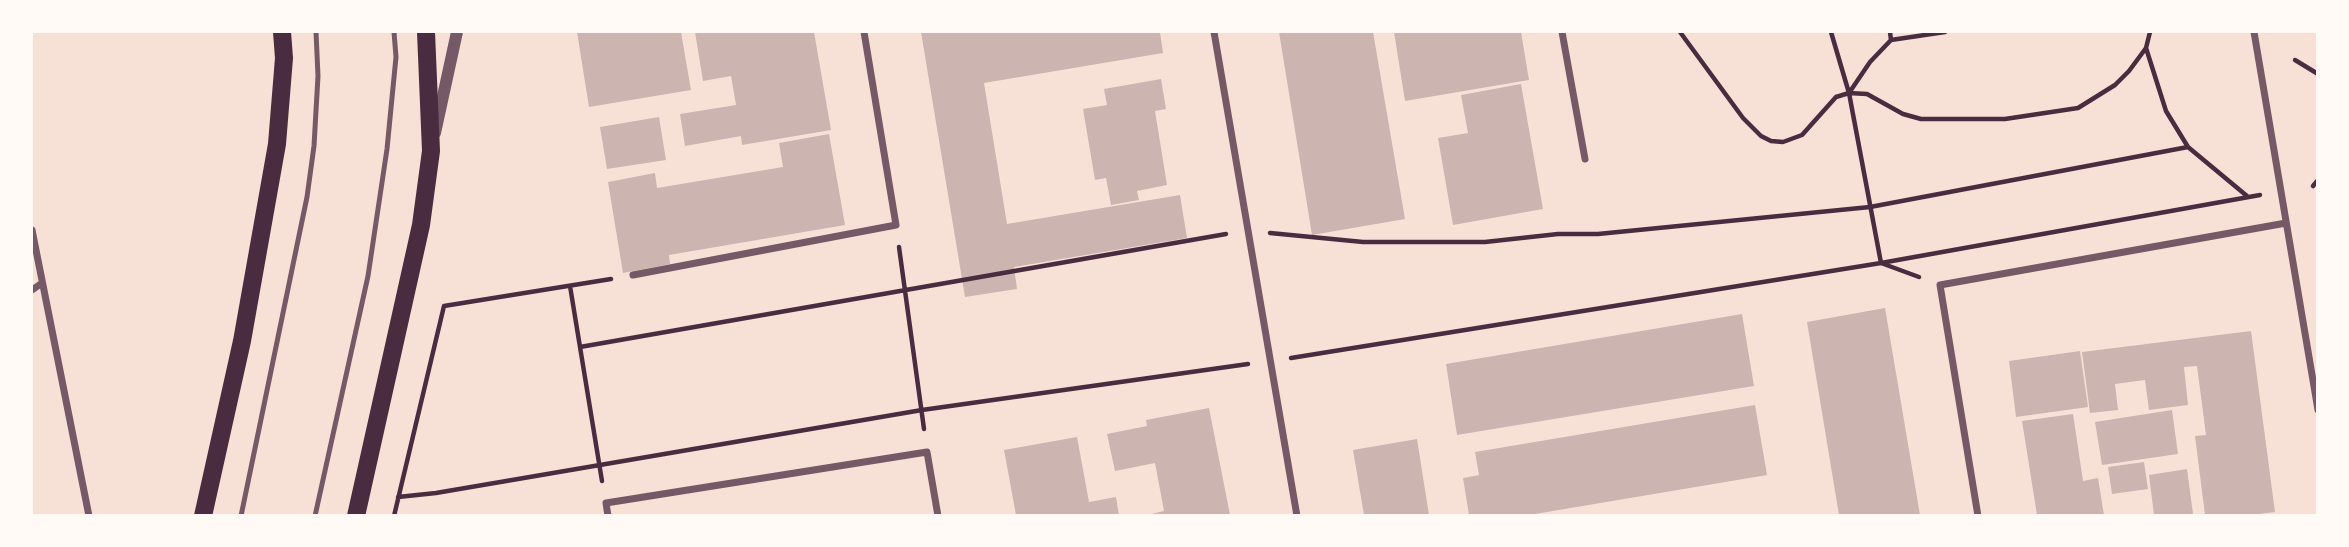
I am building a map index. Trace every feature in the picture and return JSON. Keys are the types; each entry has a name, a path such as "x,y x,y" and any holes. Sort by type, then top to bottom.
{"main road":[{"path":"203,516 242,341 277,144 284,58 282,32"},
{"path":"356,516 421,225 431,151 426,32"}],"street":[{"path":"431,151 457,32"},
{"path":"633,275 896,225 864,32"},
{"path":"1214,32 1297,516"},
{"path":"1562,32 1585,159"},
{"path":"2254,32 2318,410"},
{"path":"1978,516 1940,285 2286,223"},
{"path":"32,230 89,516"},
{"path":"32,290 42,283"},
{"path":"608,516 606,503 928,452 938,516"}],"lane":[{"path":"242,516 307,197 314,146 318,76 316,32"},
{"path":"315,516 368,276 387,149 396,57 394,32"}],"path":[{"path":"1680,32 1743,118 1761,136 1771,141 1783,142 1802,135 1836,97 1849,93 1867,94 1903,114 1921,120 2031,117 2078,108 2098,97 2129,71 2146,48 2150,32"},
{"path":"1831,32 1849,93 1881,263"},
{"path":"1890,32 1891,40"},
{"path":"1849,93 1870,62 1891,40 1945,32"},
{"path":"2146,48 2163,103 2188,148 2248,197"},
{"path":"2295,60 2318,74"},
{"path":"580,347 1248,231 1363,242 1485,242 1558,234 1598,234 1870,207 2188,148"},
{"path":"2313,186 2318,180"},
{"path":"398,497 436,494 922,410 1269,361 1881,263 2281,191"},
{"path":"896,225 928,452"},
{"path":"1881,263 1940,285"},
{"path":"394,516 444,306 633,275"},
{"path":"570,286 606,503"}],"building":[{"path":"577,32 681,32 691,90 589,107"},
{"path":"695,32 814,32 831,130 742,145 741,136 685,146 680,114 736,105 731,76 703,81"},
{"path":"921,32 1160,32 1163,53 984,83 1007,224 1180,195 1187,238 1014,267 1017,289 965,297"},
{"path":"1279,32 1373,32 1405,219 1312,235"},
{"path":"1394,32 1521,32 1529,80 1405,101"},
{"path":"1161,79 1166,109 1155,111 1167,185 1137,191 1139,200 1111,205 1106,178 1095,180 1083,109 1107,105 1104,89"},
{"path":"1521,84 1543,209 1453,225 1438,138 1468,133 1461,95"},
{"path":"659,117 666,160 607,169 600,127"},
{"path":"829,134 845,225 669,255 670,264 623,273 608,182 655,173 657,188 783,167 779,143"},
{"path":"1885,308 1920,515 1839,515 1807,322"},
{"path":"1742,314 1754,386 1457,435 1446,364"},
{"path":"2251,331 2275,512 2205,515 2195,436 2206,435 2197,366 2184,367 2188,405 2149,410 2145,380 2115,384 2118,410 2090,413 2082,352"},
{"path":"2080,351 2088,407 2016,417 2009,361"},
{"path":"1755,405 1767,475 1529,515 1469,515 1463,478 1479,475 1475,452"},
{"path":"1209,408 1230,515 1147,515 1164,511 1155,463 1115,471 1107,434 1147,426 1146,420"},
{"path":"2172,410 2178,454 2102,465 2095,422"},
{"path":"2073,414 2083,481 2098,478 2104,515 2037,515 2022,421"},
{"path":"1077,437 1089,502 1116,497 1119,515 1016,515 1004,450"},
{"path":"1417,439 1429,515 1364,515 1353,450"},
{"path":"2144,462 2148,489 2112,494 2108,467"},
{"path":"2187,469 2193,514 2154,515 2149,475"}]}
